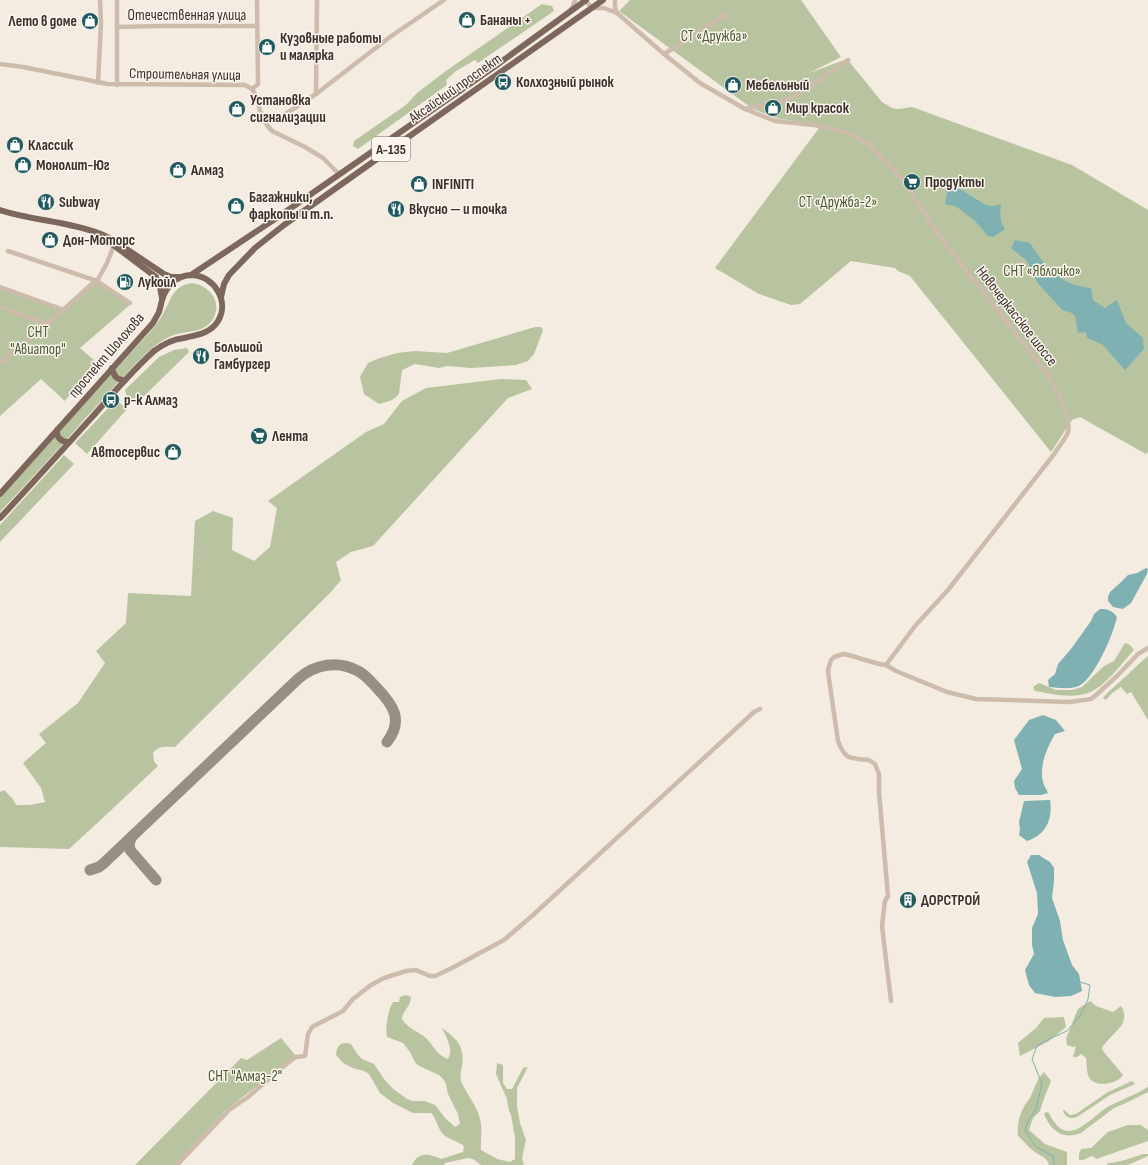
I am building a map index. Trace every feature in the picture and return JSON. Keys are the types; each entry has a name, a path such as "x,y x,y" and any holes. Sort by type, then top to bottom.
{"main road":[{"name":"Аксайский проспект","path":"191,275 278,217 494,67 585,0"},
{"path":"560,30 563,24 586,8 585,0"},
{"name":"Аксайский проспект","path":"221,296 224,284 229,274 254,248 376,159 603,0"},
{"path":"0,210 87,229 115,241 164,274 171,277 191,275 206,279 216,287 221,296"},
{"path":"87,229 114,246 156,277 160,287 162,299"},
{"name":"проспект Шолохова","path":"0,494 153,323 159,312 162,299 167,289 173,282 181,277"},
{"name":"проспект Шолохова","path":"2,516 125,380 156,350 169,342 203,334 213,328 221,314 221,296"},
{"path":"112,368 115,378 125,380"},
{"path":"57,430 56,433 59,439 63,442 69,442"},
{"path":"0,507 2,516"}],"street":[{"path":"98,83 101,23 100,0"},
{"path":"117,0 118,84"},
{"path":"257,0 258,84 252,89 263,120 272,131 305,147 323,158 339,174"},
{"path":"316,94 317,0"},
{"path":"263,120 284,115 316,94 390,37 444,0"},
{"path":"567,14 573,6 575,0"},
{"path":"585,0 593,8 604,8 617,13"},
{"path":"615,0 617,13"},
{"name":"Новочеркасское шоссе","path":"617,13 700,83 745,109 775,121 814,125 850,133 868,144 902,179 937,233 1051,379 1063,405 1066,414 1068,434 1055,453 948,590 915,626 886,665"},
{"path":"664,54 727,14"},
{"name":"Отечественная улица","path":"117,27 257,26"},
{"path":"745,109 784,101 804,91 848,60"},
{"name":"Строительная улица","path":"0,64 23,67 98,83 236,85 245,86 252,89"},
{"path":"1,363 97,281 107,264 114,246"},
{"path":"8,250 97,281 130,303"},
{"path":"0,287 64,310"},
{"path":"1,307 47,324"},
{"path":"891,1001 882,926 885,901 888,896 879,792 879,774 875,764 872,761 846,755 838,741 828,670 831,660 840,654 852,656 886,665 896,671 947,692 976,698 1068,702 1090,699 1096,695 1138,654 1148,648"},
{"path":"177,1165 230,1110 296,1057 305,1056 308,1034 312,1027 342,1011 353,999 371,985 384,978 406,971 416,970 422,971 430,976 435,976 504,940 754,712 760,709"}],"green space":[{"path":"630,0 801,0 841,57 809,73 847,59 882,102 892,108 898,109 912,107 1072,165 1148,210 1148,452 1146,454 1080,417 1072,420 1051,452 910,276 898,271 895,268 851,261 800,304 791,305 759,294 715,268 819,128 804,123 776,118 750,107 619,11"},
{"path":"542,4 552,6 554,11 478,63 475,60 456,71 446,80 447,85 358,149 353,146 354,141 406,105 417,93 446,71"},
{"name":"СНТ \"Авиатор\"","path":"95,278 132,303 80,348 95,361 65,401 41,379 0,416 0,286 62,308"},
{"path":"192,283 198,284 208,290 215,299 216,311 211,322 207,326 198,330 177,334 170,337 151,349 115,385 0,512 0,498 151,330 161,318 174,293 181,287"},
{"path":"535,327 541,327 543,330 534,354 528,361 516,365 471,368 447,366 439,368 415,364 402,370 399,394 392,400 379,404 364,394 360,377 368,363 380,358 397,353 415,351 447,353"},
{"path":"187,348 189,352 140,400 135,402 128,397 125,390 159,357 174,350"},
{"path":"501,379 526,380 532,389 508,398 373,546 351,552 336,562 341,580 331,592 175,747 163,747 156,750 153,753 154,761 158,766 107,814 69,849 0,847 0,792 4,790 13,799 16,805 30,805 45,802 41,788 23,763 46,743 39,734 78,703 105,663 96,651 126,623 128,593 191,596 195,521 213,511 233,518 232,550 254,561 270,547 277,508 268,501 366,432 384,424 402,401 426,388"},
{"path":"116,400 127,409 87,454 75,443"},
{"path":"64,455 74,464 0,542 0,525"},
{"path":"1125,643 1130,645 1134,650 1105,682 1092,691 1073,696 1035,691 1033,687 1039,683 1056,690 1072,690 1082,687 1104,666 1114,661"},
{"path":"1148,656 1148,720 1131,692 1127,694 1121,687 1112,693 1106,700 1103,698"},
{"path":"406,995 411,997 402,1019 408,1026 424,1036 438,1053 448,1059 450,1055 450,1047 442,1028 459,1044 463,1059 461,1081 479,1114 481,1123 481,1150 497,1159 510,1162 515,1159 515,1137 507,1099 496,1074 497,1063 503,1065 503,1083 507,1089 512,1089 523,1068 528,1067 517,1088 517,1107 520,1123 526,1140 522,1158 524,1165 481,1165 473,1159 468,1158 445,1163 444,1165 412,1165 418,1157 428,1155 441,1159 463,1152 464,1146 444,1135 431,1113 413,1113 393,1103 380,1093 369,1074 343,1063 336,1055 337,1049 340,1045 345,1043 351,1044 362,1059 374,1064 392,1088 407,1099 413,1101 425,1101 435,1105 446,1119 455,1127 460,1124 458,1114 448,1094 446,1084 443,1079 439,1075 419,1066 403,1043 387,1037 388,1014 391,1005 393,1002 399,1002 400,997"},
{"path":"1090,1001 1096,1006 1113,1012 1121,1006 1123,1011 1124,1020 1122,1024 1102,1048 1123,1075 1117,1081 1108,1084 1094,1082 1091,1080 1087,1073 1086,1058 1081,1054 1077,1057 1073,1057 1076,1046 1073,1047 1067,1045 1066,1039 1078,1009"},
{"path":"1064,1017 1066,1027 1049,1041 1020,1056 1018,1043 1036,1028 1044,1018"},
{"name":"СНТ \"Алмаз-2\"","path":"281,1038 296,1056 226,1110 175,1165 135,1165 241,1058 247,1060"},
{"path":"1044,1072 1051,1081 1040,1111 1033,1118 1029,1130 1045,1144 1067,1152 1067,1165 1049,1165 1045,1158 1033,1151 1018,1136 1018,1124 1021,1113 1030,1098 1037,1081"},
{"path":"1132,1081 1135,1084 1110,1095 1077,1117 1068,1117 1063,1111 1064,1110 1070,1115 1076,1114 1108,1092"},
{"path":"1148,1087 1148,1092 1114,1108 1081,1133 1074,1135 1063,1135 1058,1132 1050,1125 1044,1114 1046,1112 1049,1113 1056,1124 1063,1130 1070,1131 1078,1129 1109,1106"},
{"path":"1128,1125 1141,1125 1148,1130 1148,1141 1097,1159 1092,1156 1079,1160 1081,1149 1091,1148 1108,1132"},
{"path":"1143,1154 1148,1154 1148,1156 1128,1165 1107,1165 1108,1163 1122,1161"}],"water":[{"path":"958,188 986,205 993,206 1001,204 1000,214 1005,229 993,237 988,236 975,221 957,207 945,204 947,194 946,190"},
{"path":"1015,240 1030,243 1048,267 1062,279 1070,283 1091,288 1093,300 1105,308 1117,300 1126,323 1143,338 1144,349 1125,370 1103,345 1087,338 1086,332 1078,333 1075,316 1072,313 1062,310 1037,282 1027,261 1011,248"},
{"path":"1146,568 1148,569 1147,574 1131,603 1123,609 1113,607 1108,601 1110,592 1128,575 1137,573"},
{"path":"1100,609 1110,610 1117,617 1108,643 1099,662 1088,678 1079,686 1066,688 1049,687 1048,680 1055,674 1058,664 1071,649 1091,621 1094,614"},
{"path":"1043,715 1056,720 1065,731 1055,734 1044,757 1042,776 1043,783 1048,793 1041,795 1019,795 1015,788 1014,781 1022,769 1014,740 1029,720"},
{"path":"1050,800 1051,807 1047,825 1039,835 1027,841 1019,835 1019,822 1024,801"},
{"path":"1031,855 1039,855 1050,862 1054,868 1052,898 1060,921 1063,940 1072,965 1079,974 1082,991 1071,996 1055,997 1035,993 1029,985 1025,970 1034,954 1032,945 1032,928 1038,914 1037,893 1027,862"}],"waterway":[{"path":"1054,1165 1053,1156 1035,1146 1025,1130 1028,1121 1036,1109 1042,1084 1032,1059 1037,1046 1067,1031 1080,1016 1088,999 1090,985 1080,982"}],"taxiway":[{"path":"90,870 99,867 104,863 298,679 312,670 327,665 335,665 350,668 364,674 383,694 392,707 396,720 395,727 387,742"},
{"path":"131,838 129,844 130,850 156,880"}],"place":[{"name":"Бананы +","path":"467,20"},
{"name":"Лето в доме","path":"90,21"},
{"name":"Кузовные работы и малярка","path":"267,47"},
{"name":"Колхозный рынок","path":"503,82"},
{"name":"Мебельный","path":"733,85"},
{"name":"Мир красок","path":"773,108"},
{"name":"Установка сигнализации","path":"237,109"},
{"name":"Классик","path":"15,145"},
{"name":"Монолит-Юг","path":"23,165"},
{"name":"Алмаз","path":"178,170"},
{"name":"Продукты","path":"912,182"},
{"name":"INFINITI","path":"419,184"},
{"name":"Subway","path":"46,202"},
{"name":"Багажники, фаркопы и т.п.","path":"236,206"},
{"name":"Вкусно — и точка","path":"396,209"},
{"name":"Дон-Моторс","path":"50,240"},
{"name":"Лукойл","path":"125,282"},
{"name":"Большой Гамбургер","path":"201,356"},
{"name":"р-к Алмаз","path":"111,400"},
{"name":"Лента","path":"259,436"},
{"name":"Автосервис","path":"173,452"},
{"name":"ДОРСТРОЙ","path":"908,900"}],"park label":[{"name":"СТ «Дружба»","path":"714,36"},
{"name":"СТ «Дружба-2»","path":"838,202"},
{"name":"СНТ «Яблочко»","path":"1042,271"}]}
